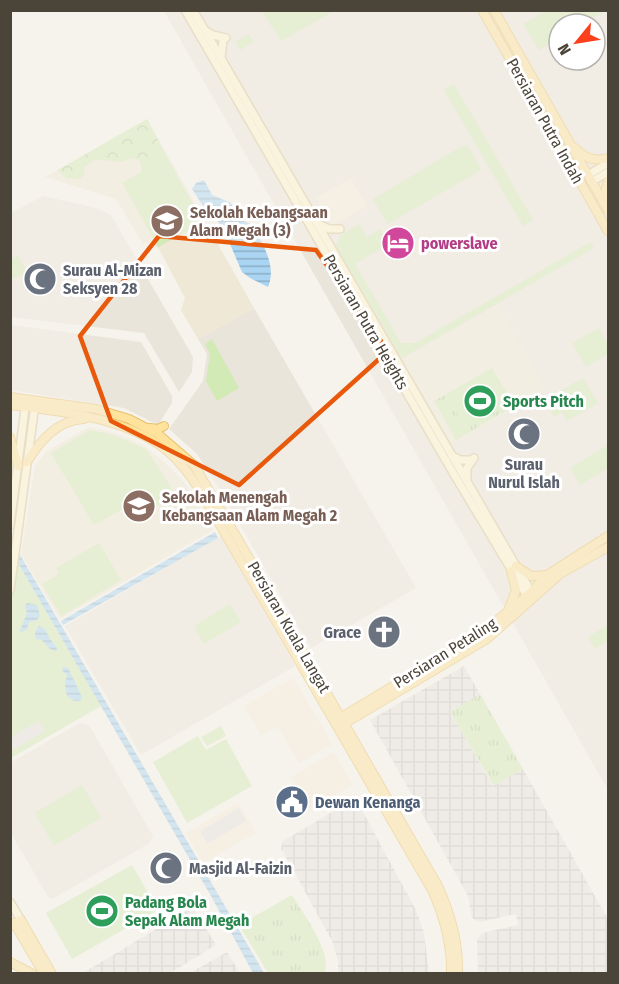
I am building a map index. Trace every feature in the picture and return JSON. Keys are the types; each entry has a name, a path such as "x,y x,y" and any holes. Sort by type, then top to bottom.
{"main road":[{"name":"Persiaran Putra Indah","path":"482,10 609,231"},
{"name":"Persiaran Putra Indah","path":"494,10 588,179 607,208"},
{"path":"567,138 583,156 609,161"},
{"path":"564,155 579,175 588,179 587,190 601,218"},
{"path":"607,208 606,189 609,181"},
{"name":"Persiaran Kuala Langat","path":"10,397 26,403"},
{"name":"Persiaran Kuala Langat","path":"10,405 26,403 107,412 148,428 162,429"},
{"name":"Persiaran Kuala Langat","path":"35,404 128,429 171,449 194,465 331,700 339,722 352,738 405,836 439,906 451,951 451,974"},
{"path":"27,462 41,442 54,430 78,419 91,418"},
{"path":"143,437 162,429 171,449"},
{"path":"10,437 18,466"},
{"name":"Persiaran Kuala Langat","path":"171,449 191,477 445,901 458,947 458,974"},
{"name":"Persiaran Petaling","path":"339,722 368,711 487,639 531,597 548,575 609,536"},
{"name":"Persiaran Petaling","path":"339,722 356,707 483,632 560,574 609,547"},
{"path":"505,614 516,590 514,569 531,576 548,575"},
{"path":"250,576 252,580 249,589 262,597"},
{"path":"331,700 340,707 356,707"},
{"path":"352,738 355,725 368,711"},
{"path":"16,925 44,974"},
{"path":"16,925 52,974"},
{"path":"10,962 33,974"}],"street":[{"name":"Persiaran Putra Heights","path":"184,10 531,597"},
{"name":"Persiaran Putra Heights","path":"193,10 468,483 514,569"},
{"path":"203,29 213,36 225,39 221,53 222,62"},
{"path":"588,179 609,161"},
{"path":"588,179 609,172"},
{"path":"316,223 329,230 338,230 333,243 334,254"},
{"path":"10,525 26,403"},
{"path":"10,590 35,404"},
{"path":"450,454 455,458 472,459 467,468 468,483"},
{"path":"10,902 16,925"}],"highlighted area":[{"path":"159,236 316,250 388,351 239,485 111,421 80,336"}],"shaded area":[{"path":"164,11 608,11 608,790"},
{"name":"Sekolah Kebangsaan Alam Megah (3)","path":"147,119 254,308 198,339 181,310 185,298 159,249 152,242 143,244 116,199 45,177"},
{"path":"351,178 367,206 332,226 316,198"},
{"path":"43,196 96,208 111,215 193,357 192,372 179,392 144,333 11,317 11,213"},
{"path":"498,304 546,389 452,444 402,359"},
{"path":"254,308 416,588 311,648 218,486 197,454 169,429 203,381 207,354 198,339"},
{"path":"11,325 141,342 172,396 172,403 158,425 124,408 11,390"},
{"name":"Sekolah Menengah Kebangsaan Alam Megah 2","path":"89,427 115,433 143,445 164,462 184,482 213,530 60,619 21,554 35,466 47,451"},
{"path":"221,536 295,666 141,755 65,626"},
{"path":"464,666 480,694 450,712 493,786 523,769 608,919 608,973 478,973 477,939 482,933 518,925 516,914 479,922 472,918 468,896 370,720"},
{"path":"293,678 327,734 331,745 299,763 278,727 261,735 244,706"},
{"path":"39,721 45,731 11,751 11,737"},
{"path":"80,723 89,725 153,836 150,843 52,899 48,897 11,833 10,763"},
{"path":"334,752 352,785 310,810 291,777"},
{"path":"351,801 358,803 416,910 424,933 429,973 338,973 338,960 332,941 281,848 283,841"},
{"path":"238,803 256,833 203,863 186,833"},
{"path":"239,808 246,821 207,844 200,831"},
{"path":"193,907 216,945 170,973 83,973"},
{"path":"227,952 240,973 190,973"}],"green space":[{"path":"546,10 605,11 547,12 547,45 539,50 523,24"},
{"path":"262,11 334,11 281,41"},
{"path":"249,34 254,42 240,50 235,42"},
{"path":"454,84 533,220 523,226 444,90"},
{"path":"147,119 167,157 142,172 140,161 131,158 116,162 95,160 84,168 84,175 80,179 66,178 58,170"},
{"path":"464,145 468,146 481,170 388,224 373,199"},
{"path":"167,157 203,222 158,247 122,183"},
{"path":"359,224 367,237 380,229 386,240 385,246 355,264 401,343 415,343 591,242 594,248 402,358 336,246 340,236"},
{"path":"18,255 25,269 22,275 12,279 11,260"},
{"path":"599,328 608,345 608,354 586,367 572,343"},
{"path":"212,339 239,388 217,401 206,381 210,354 205,344"},
{"path":"492,368 514,406 456,440 434,401"},
{"name":"Sports Pitch","path":"494,375 510,401 465,427 450,400"},
{"path":"583,378 598,403 567,421 562,412 554,417 544,400"},
{"path":"90,430 113,435 146,449 176,495 148,511 146,508 136,514 130,505 94,525 51,453"},
{"path":"608,445 608,468 580,485 570,468"},
{"path":"99,543 121,580 61,616 42,584 59,574 56,568"},
{"path":"18,563 101,706 11,758 10,599"},
{"path":"230,604 241,622 204,644 194,626"},
{"path":"608,625 608,641 595,649 588,637"},
{"path":"480,694 523,769 494,786 450,712"},
{"path":"221,726 226,736 207,746 201,737"},
{"path":"198,736 206,750 226,739 252,786 187,823 153,762"},
{"path":"82,785 101,818 54,846 35,813"},
{"name":"Padang Bola Sepak Alam Megah","path":"132,865 158,910 72,959 46,913"},
{"path":"292,895 321,944 326,964 325,973 268,973 239,925"}],"water":[{"path":"204,180 212,195 231,203 238,218 253,226 270,263 268,287 242,272 227,237 213,213 205,209 192,189 196,183"},
{"path":"215,532 218,538 63,625 61,621"},
{"path":"19,553 264,973 253,973 211,896 18,563"},
{"path":"27,603 37,605 40,616 37,620 29,622 27,629 22,632 20,631 27,613 25,605"},
{"path":"39,626 45,629 57,648 56,651 50,649 42,640 36,639 35,632"},
{"path":"63,667 68,668 82,697 80,701 74,701 67,696 65,685 67,675 62,670"}],"place":[{"name":"Sekolah Kebangsaan Alam Megah (3)","path":"167,221"},
{"name":"powerslave","path":"398,243"},
{"name":"Surau Al-Mizan Seksyen 28","path":"40,279"},
{"name":"Sports Pitch","path":"480,401"},
{"name":"Surau Nurul Islah","path":"524,434"},
{"name":"Sekolah Menengah Kebangsaan Alam Megah 2","path":"139,506"},
{"name":"Grace","path":"384,632"},
{"name":"Dewan Kenanga","path":"292,802"},
{"name":"Masjid Al-Faizin","path":"166,868"},
{"name":"Padang Bola Sepak Alam Megah","path":"102,911"}]}
